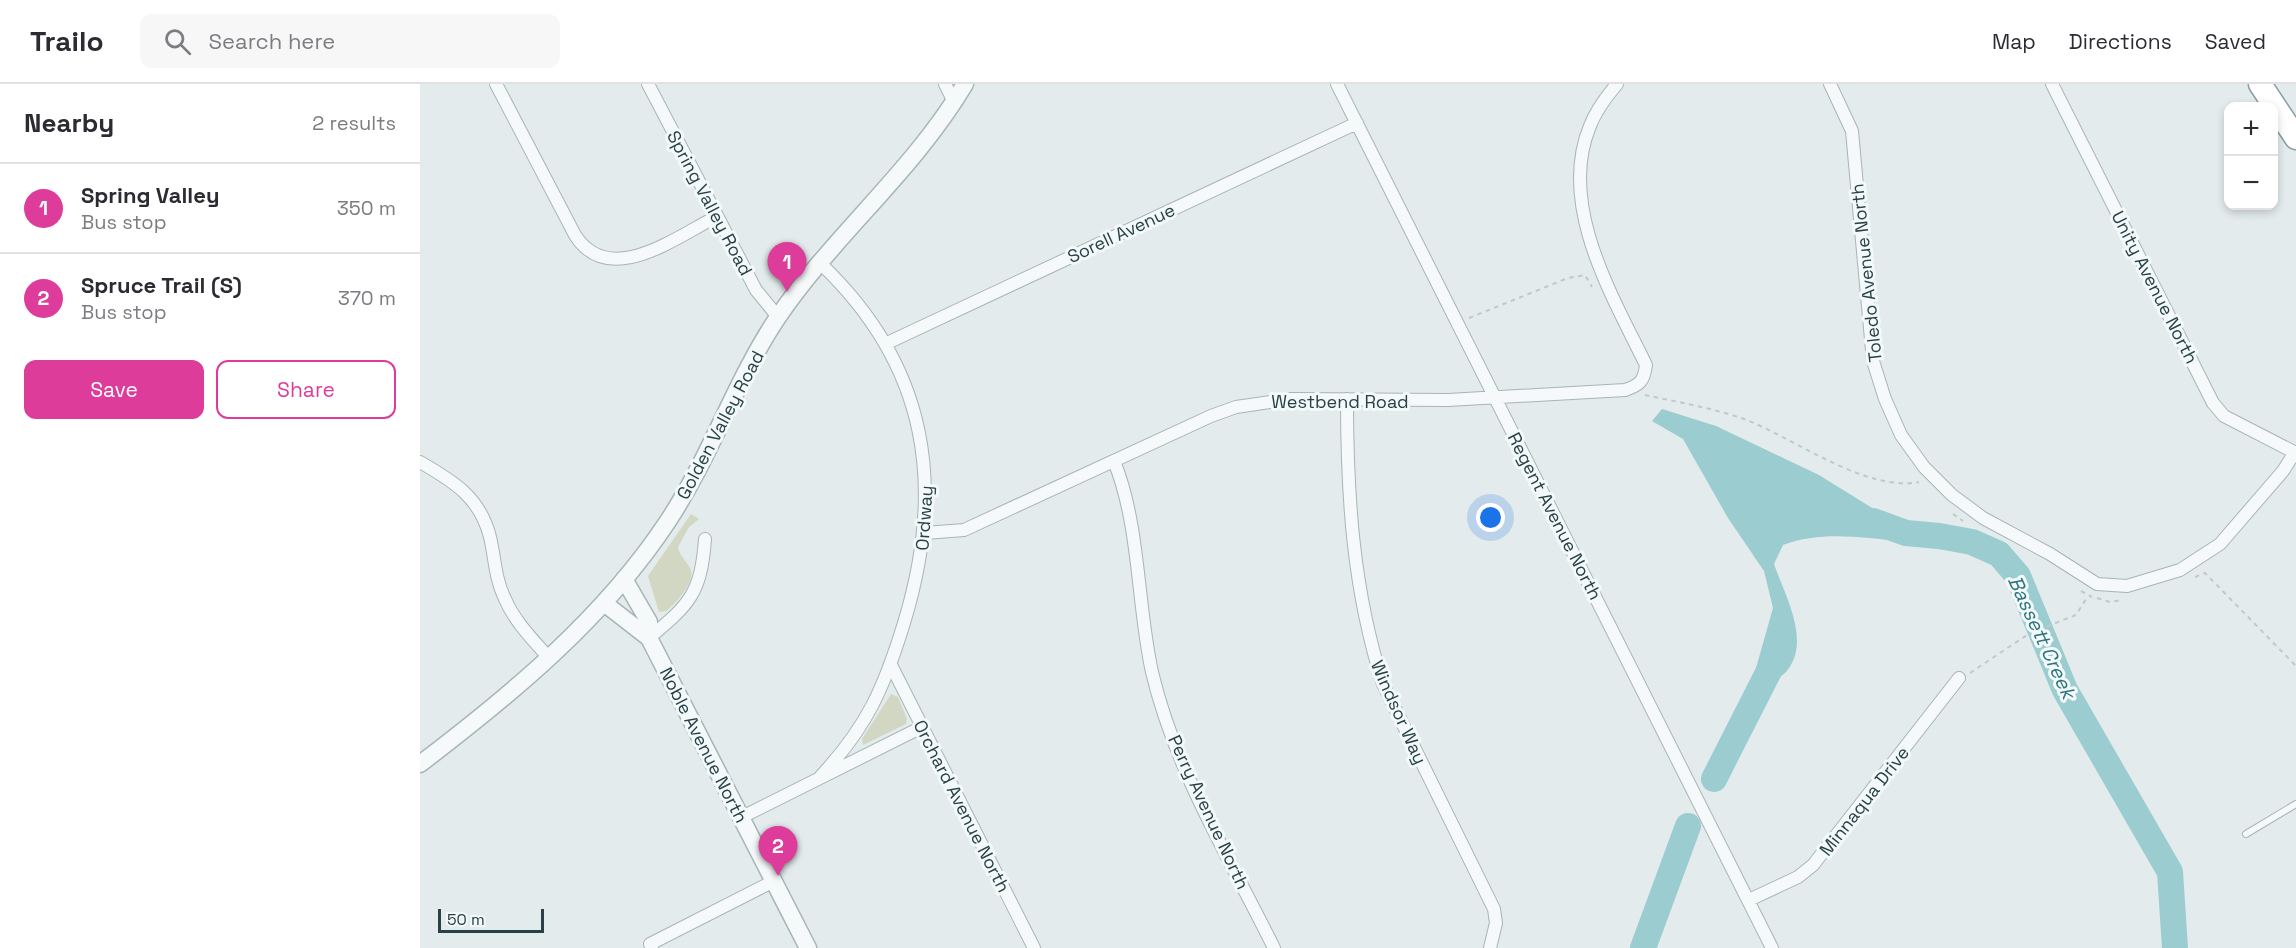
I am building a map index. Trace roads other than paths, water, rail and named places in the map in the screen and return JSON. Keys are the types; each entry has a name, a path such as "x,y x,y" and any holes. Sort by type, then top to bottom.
{"highway":[{"path":"2260,84 2296,138"}],"street":[{"path":"496,84 575,235 582,246 593,255 621,260 639,256 716,217"},
{"name":"Spring Valley Road","path":"648,84 756,290 778,317"},
{"path":"945,84 954,102"},
{"name":"Golden Valley Road","path":"420,764 549,658 604,603 624,579 668,521 707,456 742,381 778,317 929,137 965,84"},
{"name":"Regent Avenue North","path":"1337,84 1772,948"},
{"name":"Westbend Road","path":"925,533 964,530 1211,416 1236,407 1292,399 1496,398 1625,390 1638,386 1644,379 1646,365 1596,260 1586,225 1581,184 1582,154 1589,127 1600,105 1617,84"},
{"name":"Toledo Avenue North","path":"1830,84 1852,131 1873,361 1885,399 1902,435 1924,467 1952,495 1983,518 2050,554 2097,584 2127,586 2181,570 2220,544 2283,471 2295,453"},
{"name":"Unity Avenue North","path":"2052,84 2213,403 2224,416 2295,453"},
{"name":"Sorell Avenue","path":"885,344 1357,123"},
{"name":"Ordway","path":"820,777 849,745 866,720 891,665 915,586 925,533 926,477 922,441 908,396 885,344 850,294 821,264"},
{"name":"Windsor Way","path":"1347,399 1351,539 1370,645 1396,712 1488,896 1497,923 1492,943"},
{"name":"Perry Avenue North","path":"1114,461 1124,487 1144,627 1153,673 1166,719 1188,774 1274,948"},
{"path":"420,462 448,477 466,493 481,513 490,536 505,600 514,617 549,658"},
{"path":"649,638 682,609 699,583 705,539"},
{"name":"Noble Avenue North","path":"624,579 649,622 649,638"},
{"name":"Noble Avenue North","path":"604,603 649,638 808,948"},
{"name":"Orchard Avenue North","path":"891,665 1034,948"},
{"name":"Minnaqua Drive","path":"1749,900 1798,877 1813,865 1959,678"},
{"name":"Ordway","path":"742,817 922,727"},
{"path":"652,948 650,944 774,881"}],"lane":[{"path":"2246,834 2296,804"}],"water":[{"path":"1662,409 1716,426 1819,475 1906,529 1903,541 1828,536 1798,540 1783,545 1774,564 1794,619 1797,647 1786,672 1766,686 1756,668 1773,608 1764,571 1728,518 1683,439 1652,421"}],"waterway":[{"name":"Bassett Creek","path":"1873,521 1906,533 1972,542 1999,554 2018,576 2065,690 2170,872 2175,948"},
{"name":"Bassett Creek","path":"1714,779 1772,665 1775,650"},
{"name":"Bassett Creek","path":"1643,948 1688,826"}],"place":[{"name":"Spring Valley","path":"787,292"},
{"name":"Spruce Trail (S)","path":"778,876"}]}
